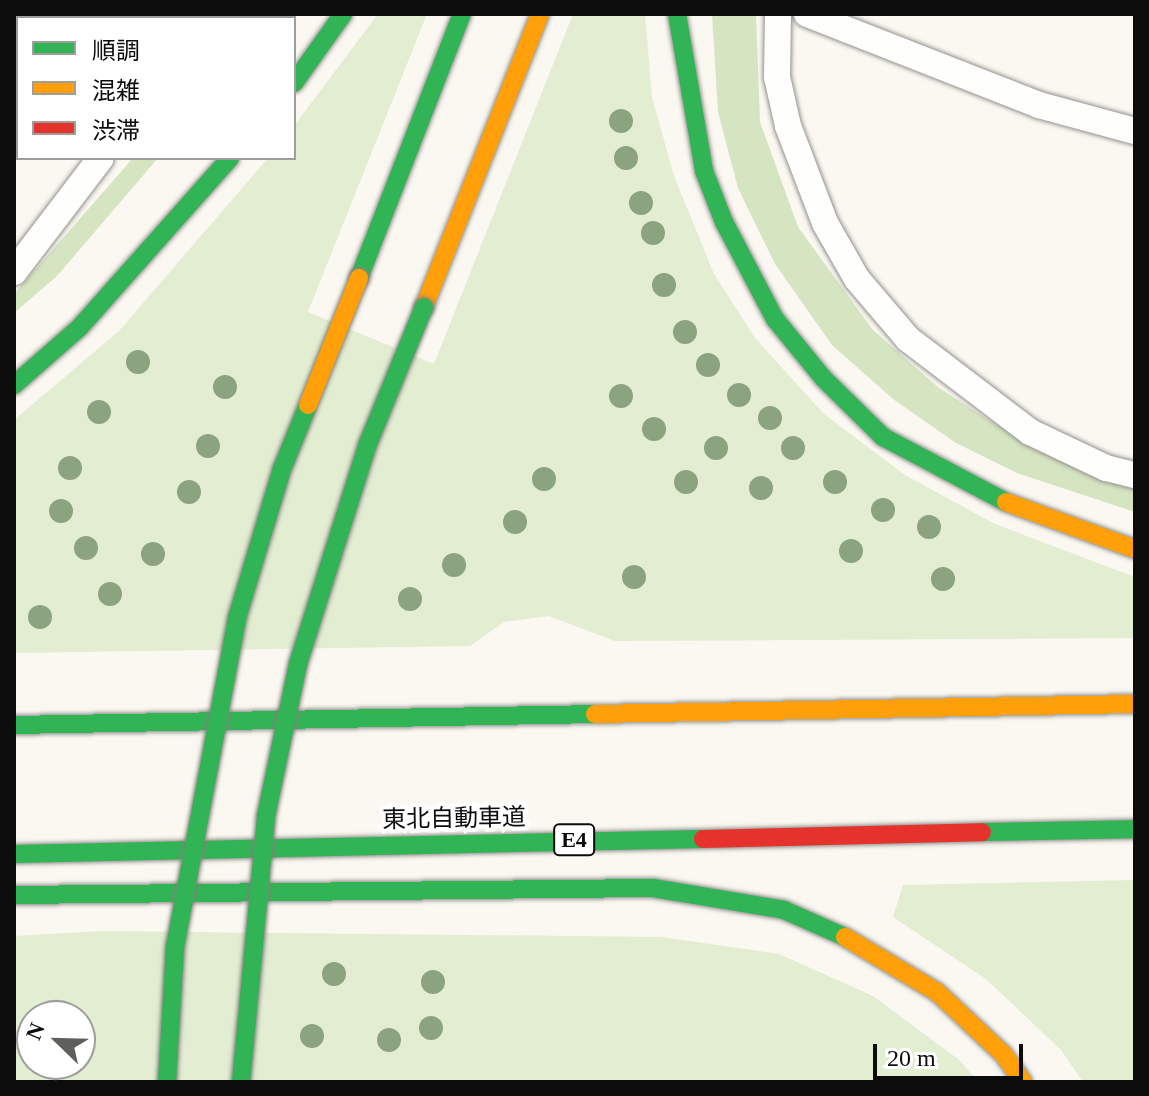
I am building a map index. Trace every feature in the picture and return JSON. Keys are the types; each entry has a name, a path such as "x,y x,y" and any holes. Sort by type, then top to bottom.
{"highway":[{"path":"296,80 343,14"},
{"path":"167,1082 175,947 237,618 282,469 462,14"},
{"path":"241,1082 244,1009 266,816 298,664 367,446 540,14"},
{"path":"677,14 704,171 724,222 775,319 824,379 883,437 945,474 1046,520 1135,549"},
{"path":"14,385 80,327 228,160"},
{"path":"14,725 1135,704"},
{"name":"東北自動車道","path":"14,854 1135,829"},
{"path":"14,895 653,888 784,910 868,947 937,992 1004,1055 1023,1082"}],"lane":[{"path":"778,14 777,77 788,126 825,223 857,279 908,339 1030,432 1106,468 1135,475"},
{"path":"807,14 1039,105 1135,131"},
{"path":"14,272 99,160"}],"green space":[{"path":"378,14 427,14 308,312 434,364 573,14 645,14 652,97 674,176 714,274 755,338 824,414 905,475 995,524 1135,577 1135,638 615,641 549,616 504,622 470,646 14,653 14,420 119,331 266,160 296,160 296,123"},
{"path":"712,14 756,14 760,122 798,227 873,330 939,388 1008,432 1086,474 1135,488 1135,512 1017,473 956,443 893,399 832,345 775,264 738,188 718,112"},
{"path":"131,160 156,160 57,276 14,313 14,294"},
{"path":"1135,880 1135,1082 1083,1082 1061,1050 986,979 893,917 903,885"},
{"path":"101,931 661,937 779,954 873,996 958,1059 979,1082 14,1082 14,936"}],"traffic: fast":[{"path":"296,80 343,14"},
{"path":"359,278 462,14"},
{"path":"677,14 704,171 724,222 775,319 824,379 883,437 1006,502"},
{"path":"14,385 80,327 228,160"},
{"path":"241,1082 266,816 298,664 367,446 424,307"},
{"path":"167,1082 175,947 237,618 282,469 308,405"},
{"path":"14,725 595,714"},
{"path":"982,832 1135,829"},
{"path":"14,854 703,839"},
{"path":"14,895 653,888 784,910 845,937"}],"traffic: slow":[{"path":"424,307 540,14"},
{"path":"308,405 359,278"},
{"path":"1006,502 1135,549"},
{"path":"595,714 1135,704"},
{"path":"845,937 937,992 1004,1055 1023,1082"}],"traffic: jam":[{"path":"703,839 982,832"}]}
